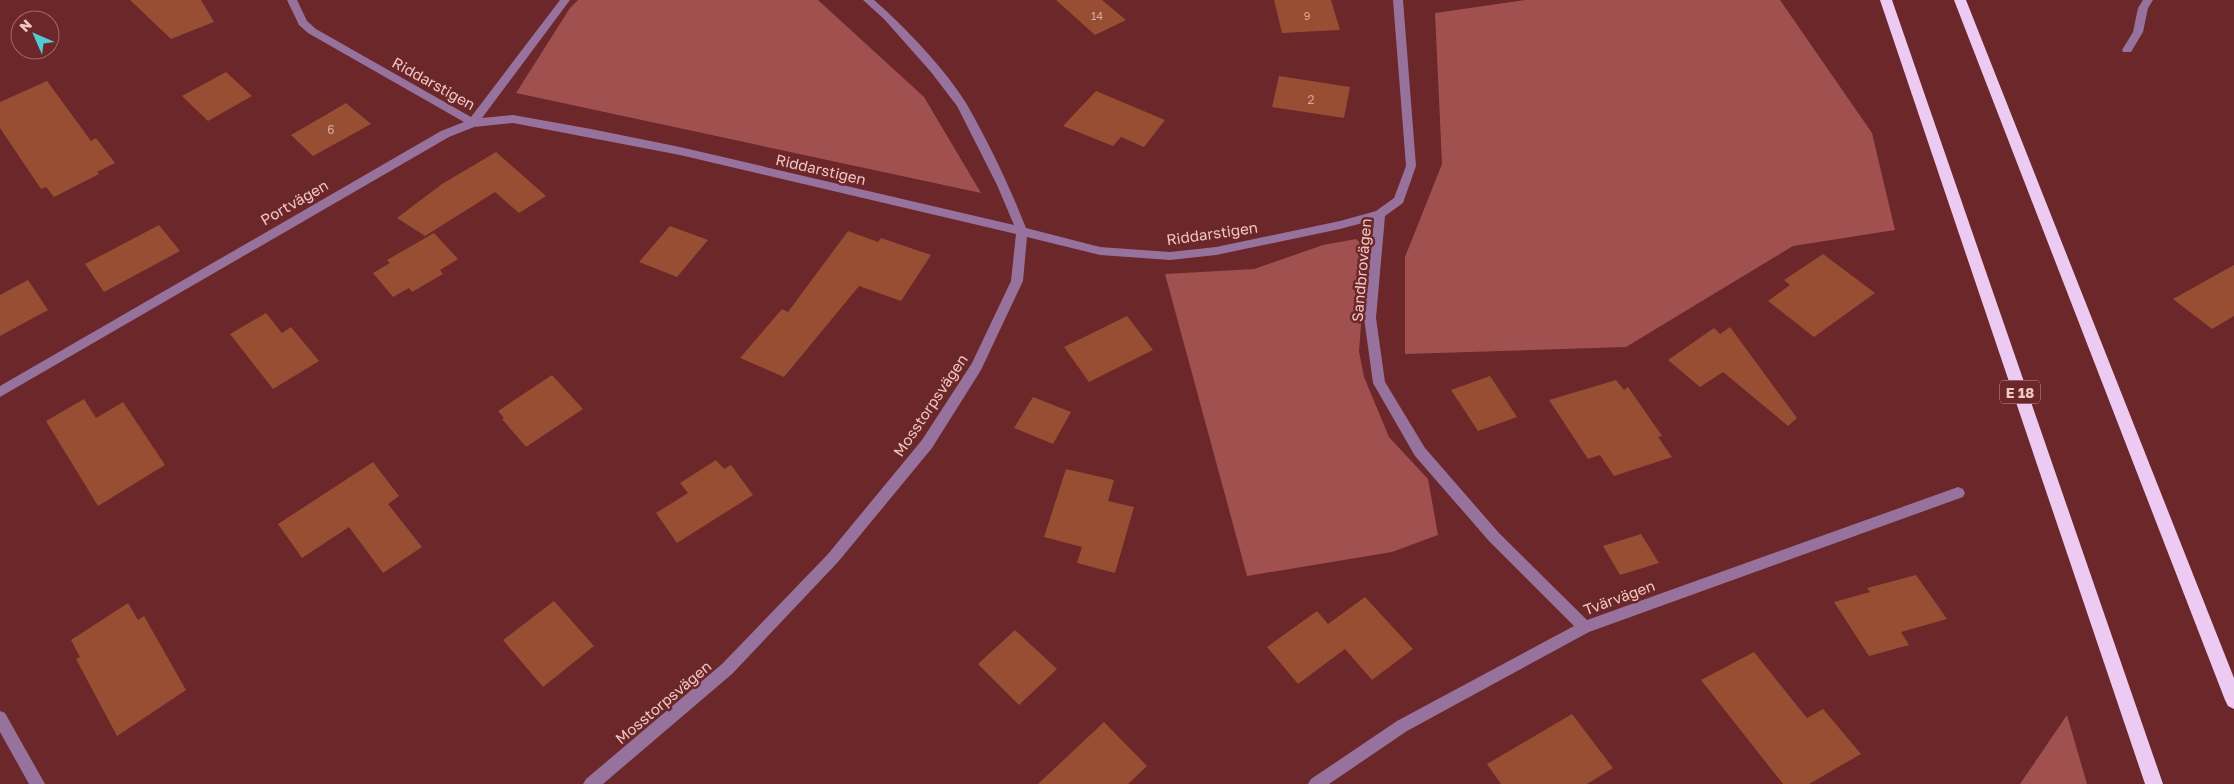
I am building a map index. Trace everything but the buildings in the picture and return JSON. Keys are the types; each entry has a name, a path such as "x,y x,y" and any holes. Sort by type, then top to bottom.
{"highway":[{"name":"E 18","path":"1886,0 2154,784"},
{"path":"1960,0 2234,700"}],"street":[{"name":"Riddarstigen","path":"292,0 303,23 312,31 473,123 513,119 680,151 1100,251 1170,256 1216,251 1296,235 1380,214"},
{"path":"473,123 565,0"},
{"name":"Mosstorpsvägen","path":"591,784 727,669 833,558 927,444 977,366 1017,281 1022,231 1003,185 961,104 935,70 888,17 868,0"},
{"path":"2127,50 2138,32 2143,8 2148,0"},
{"name":"Sandbrovägen","path":"1401,1 1411,166 1399,200 1380,214 1370,318 1379,384 1420,452 1494,537 1585,627"},
{"name":"Portvägen","path":"0,392 445,134 473,123"},
{"name":"Tvärvägen","path":"1316,784 1402,726 1585,627 1958,493"},
{"path":"0,718 37,784"}],"shaded area":[{"path":"578,0 818,0 924,97 981,193 516,93 570,8"},
{"path":"1525,0 1780,0 1872,133 1895,230 1793,246 1626,347 1405,354 1405,257 1442,164 1435,13"},
{"path":"1356,239 1367,249 1359,351 1364,377 1389,437 1428,479 1438,535 1392,552 1247,576 1165,274 1254,269 1323,245"},
{"path":"2067,715 2087,784 2020,784"}]}
